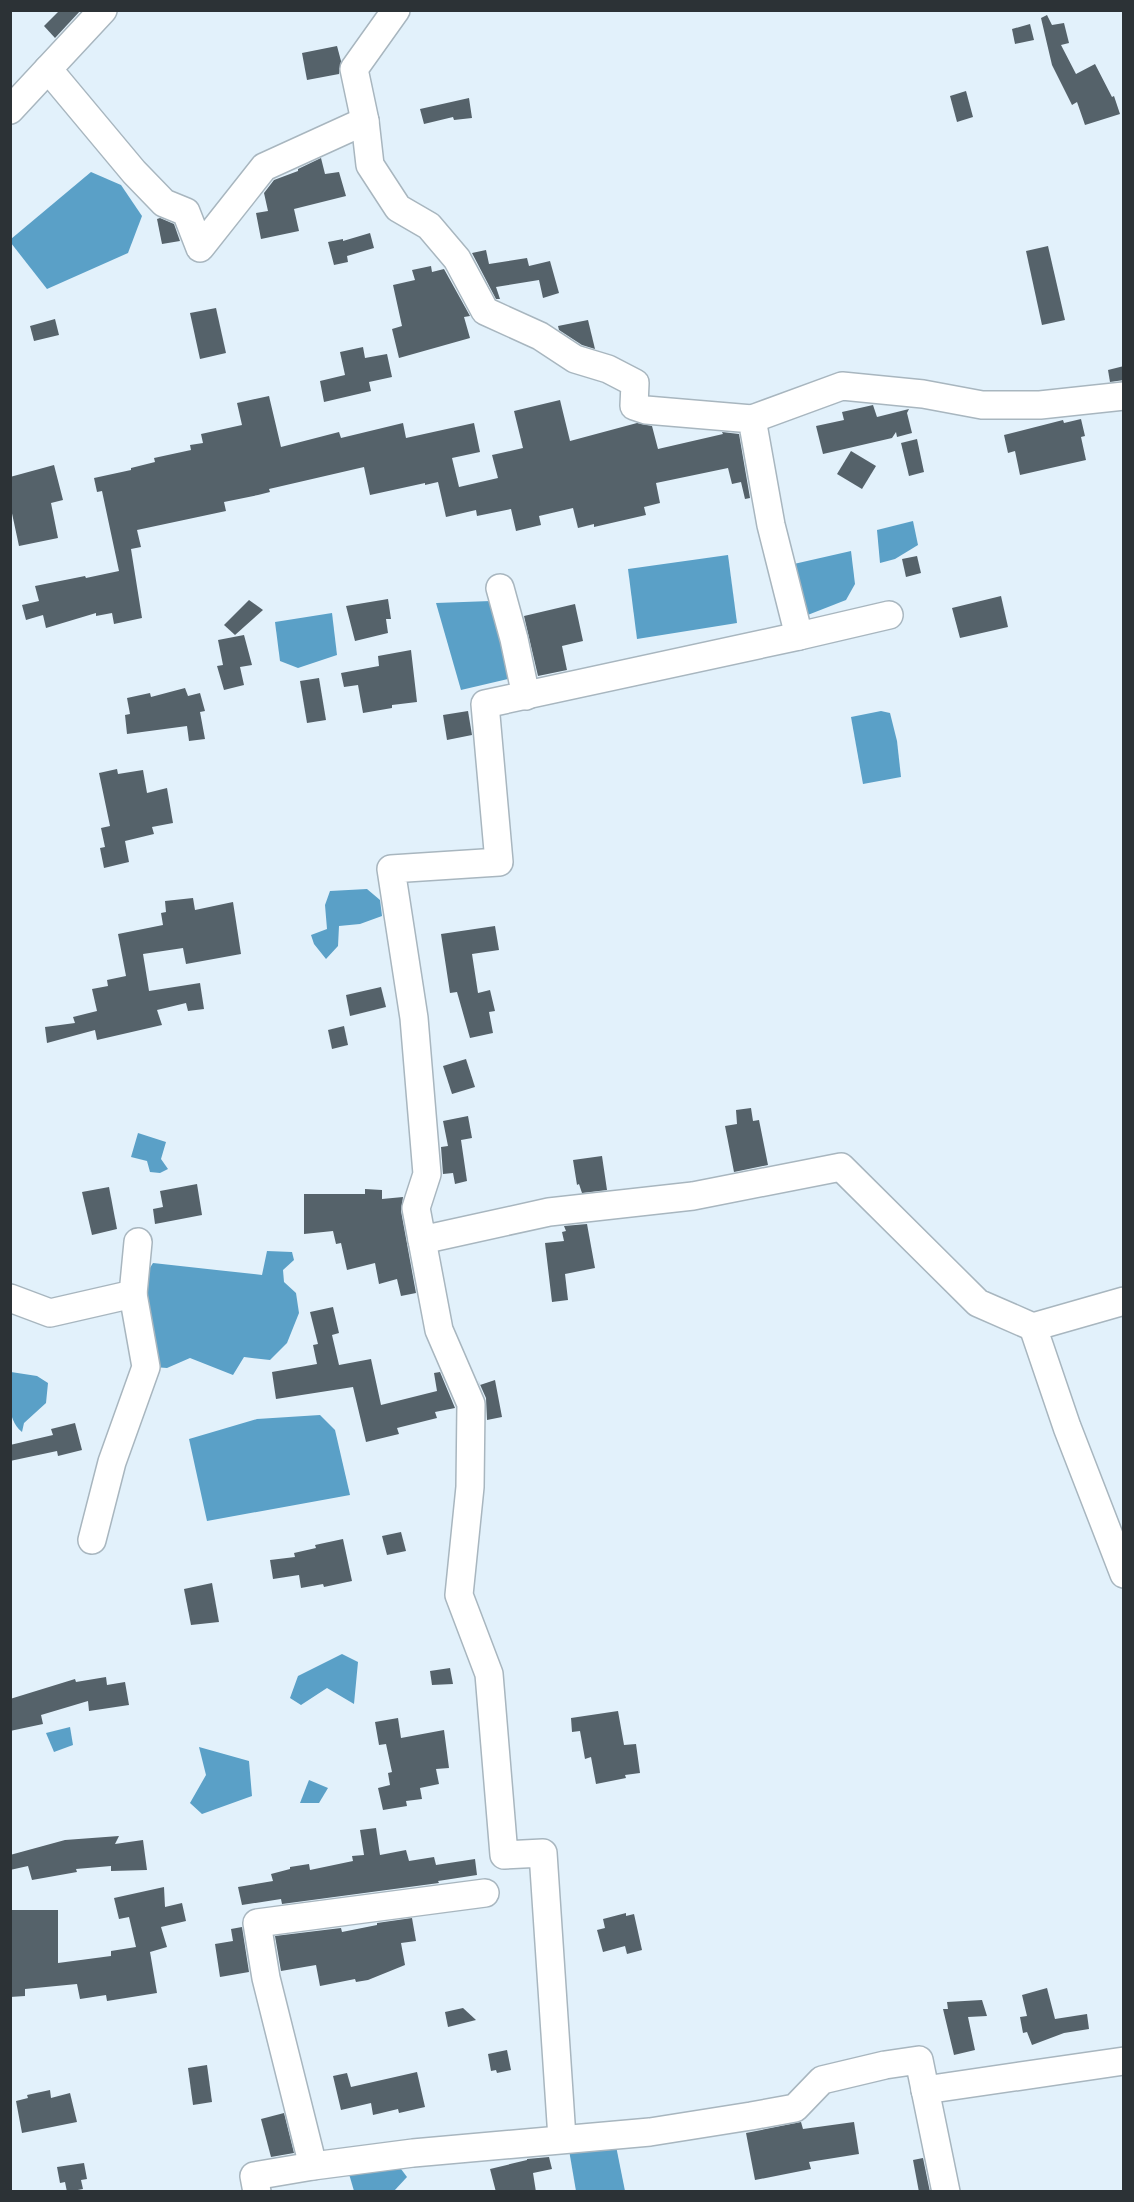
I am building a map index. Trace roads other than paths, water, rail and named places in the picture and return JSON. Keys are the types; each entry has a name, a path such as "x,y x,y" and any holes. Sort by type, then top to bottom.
{"street":[{"path":"10,110 103,10"},
{"path":"396,10 354,69 370,165 398,208 429,226 457,259 485,311 540,336 575,359 608,369 635,383 634,406 646,410 752,419 842,386 923,394 982,405 1040,405 1124,396"},
{"path":"48,69 134,172 164,202 186,212 200,248 264,167 364,121"},
{"path":"752,419 771,525 799,636"},
{"path":"500,588 514,639 525,696"},
{"path":"561,2138 543,1853 504,1855 489,1674 459,1595 470,1487 471,1404 439,1330 416,1208 427,1174 414,1018 391,869 498,862 485,704 889,615"},
{"path":"422,1240 549,1212 693,1196 841,1167 978,1303 1033,1327 1124,1301"},
{"path":"92,1540 112,1462 146,1367 133,1294 138,1242"},
{"path":"10,1298 50,1313 133,1294"},
{"path":"1033,1327 1124,1574"},
{"path":"313,2166 266,1977 257,1923 485,1893"},
{"path":"257,2192 254,2176 313,2166 561,2138 650,2132 795,2108 822,2080 885,2065 919,2060 946,2192"},
{"path":"925,2090 1124,2061"}],"water":[{"path":"91,172 121,185 142,216 128,253 47,289 11,243 11,239"},
{"path":"913,521 918,545 895,559 880,563 877,530"},
{"path":"851,551 855,584 846,600 800,618 785,566"},
{"path":"728,555 737,623 637,639 628,569"},
{"path":"491,601 512,678 461,690 436,603"},
{"path":"332,613 337,655 298,668 280,661 275,622"},
{"path":"881,711 890,713 897,741 901,777 863,784 851,717"},
{"path":"367,889 380,900 382,916 360,924 339,926 338,946 326,959 314,944 311,935 327,929 325,905 330,891"},
{"path":"138,1133 166,1142 161,1159 168,1169 160,1173 150,1172 147,1161 131,1157"},
{"path":"267,1251 292,1252 294,1260 283,1270 284,1282 296,1293 299,1313 287,1343 270,1360 244,1357 233,1375 190,1358 167,1368 154,1367 141,1282 153,1263 262,1275"},
{"path":"11,1372 37,1376 48,1383 46,1403 24,1423 22,1432 13,1420 11,1412"},
{"path":"320,1415 335,1430 350,1495 207,1521 189,1439 257,1419"},
{"path":"342,1654 358,1662 354,1704 327,1688 301,1705 290,1698 298,1676"},
{"path":"70,1727 73,1745 54,1752 46,1733"},
{"path":"199,1747 249,1761 252,1796 202,1814 190,1803 206,1775"},
{"path":"309,1780 328,1788 319,1803 300,1803"},
{"path":"616,2146 625,2191 576,2191 569,2150"},
{"path":"398,2165 407,2177 394,2191 354,2191 349,2174"}]}
